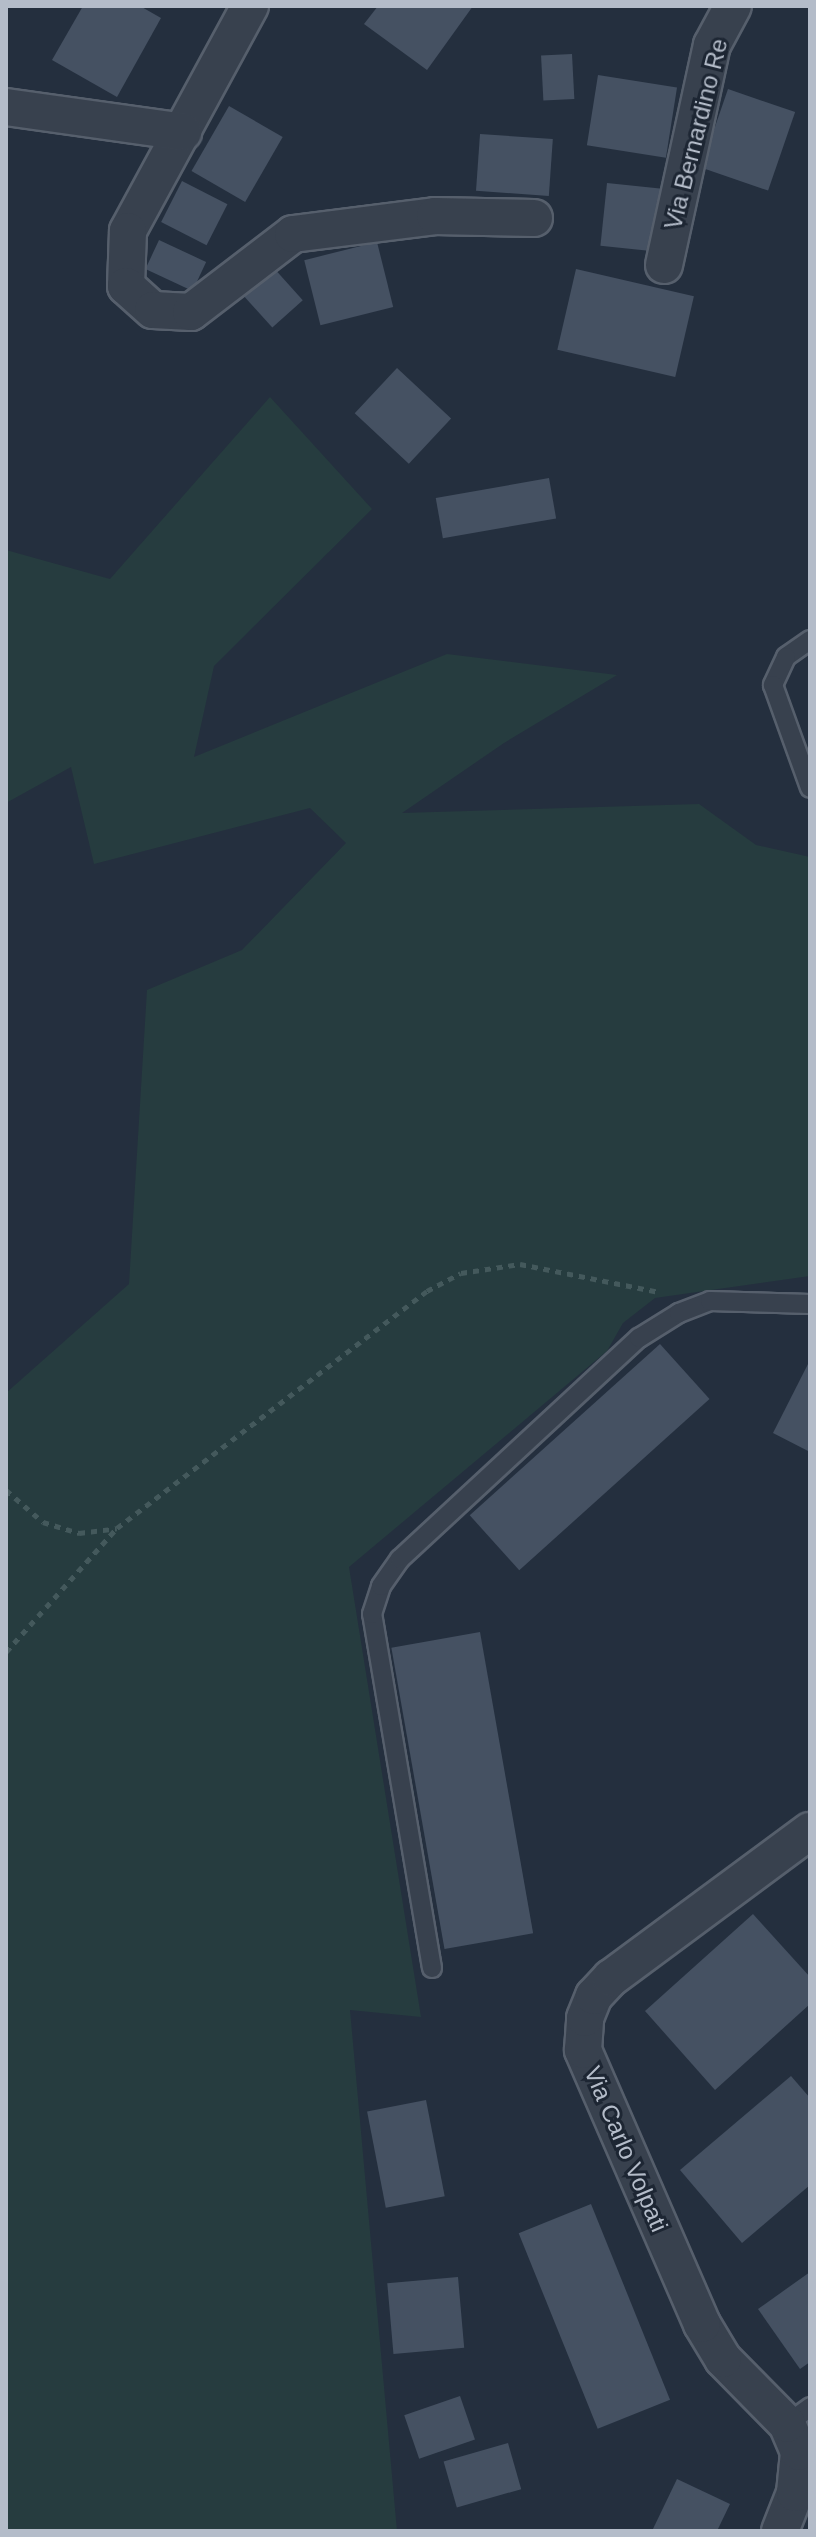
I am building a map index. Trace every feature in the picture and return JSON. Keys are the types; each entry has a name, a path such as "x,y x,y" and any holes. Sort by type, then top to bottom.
{"street":[{"path":"250,6 128,231 126,286 153,310 191,312 293,234 435,216 534,218"},
{"name":"Via Bernardino Re","path":"664,265 712,45 733,6"},
{"path":"6,107 183,132"},
{"name":"Via Carlo Volpati","path":"780,2531 799,2472 799,2415 723,2359 702,2324 583,2050 585,2018 594,1996 611,1978 810,1831"}],"lane":[{"path":"810,640 786,657 773,685 810,788"},
{"path":"432,1968 372,1614 381,1586 400,1559 639,1338 679,1313 710,1301 810,1304"}],"path":[{"path":"6,1652 117,1528 427,1291 461,1273 520,1264 710,1301"},
{"path":"6,1490 43,1522 79,1533 117,1528"}],"green space":[{"path":"270,397 372,509 214,666 194,757 447,654 617,675 504,743 402,813 699,804 756,845 810,857 810,1276 655,1298 623,1323 607,1351 349,1567 421,2017 350,2010 397,2531 6,2531 6,1393 129,1284 147,990 242,950 346,843 310,808 94,864 71,767 6,803 6,550 110,579"}],"building":[{"path":"83,6 140,6 161,18 117,97 52,60"},
{"path":"378,6 473,6 427,70 364,24"},
{"path":"572,54 574,99 543,101 541,56"},
{"path":"598,75 677,88 666,158 587,145"},
{"path":"728,89 795,112 768,191 701,167"},
{"path":"229,106 283,137 245,202 192,171"},
{"path":"480,134 553,139 549,196 476,191"},
{"path":"182,181 227,204 207,245 161,222"},
{"path":"607,183 665,189 658,252 600,246"},
{"path":"159,240 206,262 193,291 145,269"},
{"path":"377,242 393,307 320,325 304,260"},
{"path":"272,266 303,300 272,328 242,293"},
{"path":"576,269 694,296 675,377 557,350"},
{"path":"397,368 451,418 409,464 355,413"},
{"path":"549,478 556,518 443,538 436,498"},
{"path":"660,1344 710,1399 519,1570 470,1515"},
{"path":"810,1365 810,1452 773,1433"},
{"path":"480,1632 533,1933 445,1949 391,1648"},
{"path":"753,1914 810,1977 810,2004 715,2090 645,2011"},
{"path":"791,2076 810,2098 810,2185 742,2243 680,2170"},
{"path":"426,2100 445,2196 386,2208 367,2111"},
{"path":"591,2204 670,2400 598,2429 519,2233"},
{"path":"810,2272 810,2362 800,2369 758,2309"},
{"path":"458,2277 464,2348 393,2354 387,2283"},
{"path":"460,2396 475,2439 419,2459 404,2415"},
{"path":"508,2443 521,2489 457,2508 444,2461"},
{"path":"677,2479 730,2504 717,2531 652,2531"}]}
